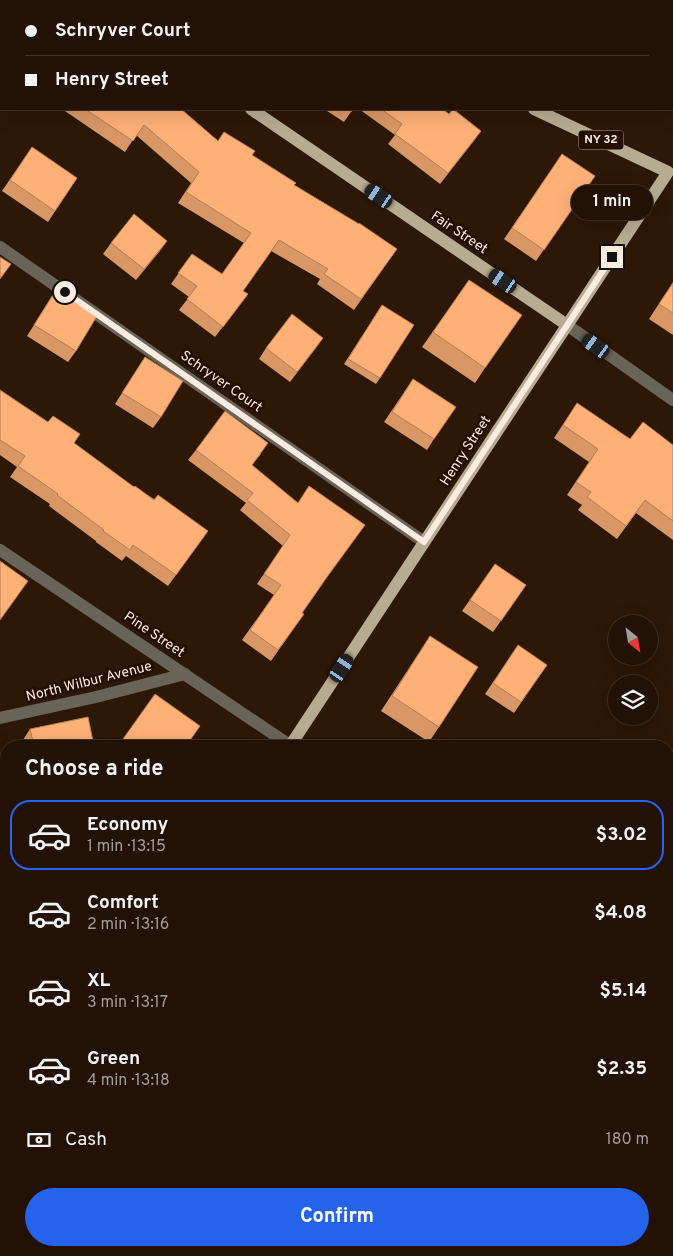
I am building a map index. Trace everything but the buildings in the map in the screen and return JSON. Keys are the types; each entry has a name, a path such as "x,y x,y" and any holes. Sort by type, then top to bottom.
{"main road":[{"name":"Fair Street","path":"252,110 567,325"},
{"name":"NY 32","path":"536,110 670,173"},
{"name":"Henry Street","path":"294,740 567,325 670,173"}],"street":[{"name":"Schryver Court","path":"0,246 424,542"},
{"name":"Fair Street","path":"567,325 673,400"},
{"name":"Pine Street","path":"0,550 281,740"},
{"name":"North Wilbur Avenue","path":"0,718 96,697 185,674"}],"route":[{"path":"65,292 424,542 612,257"}]}
